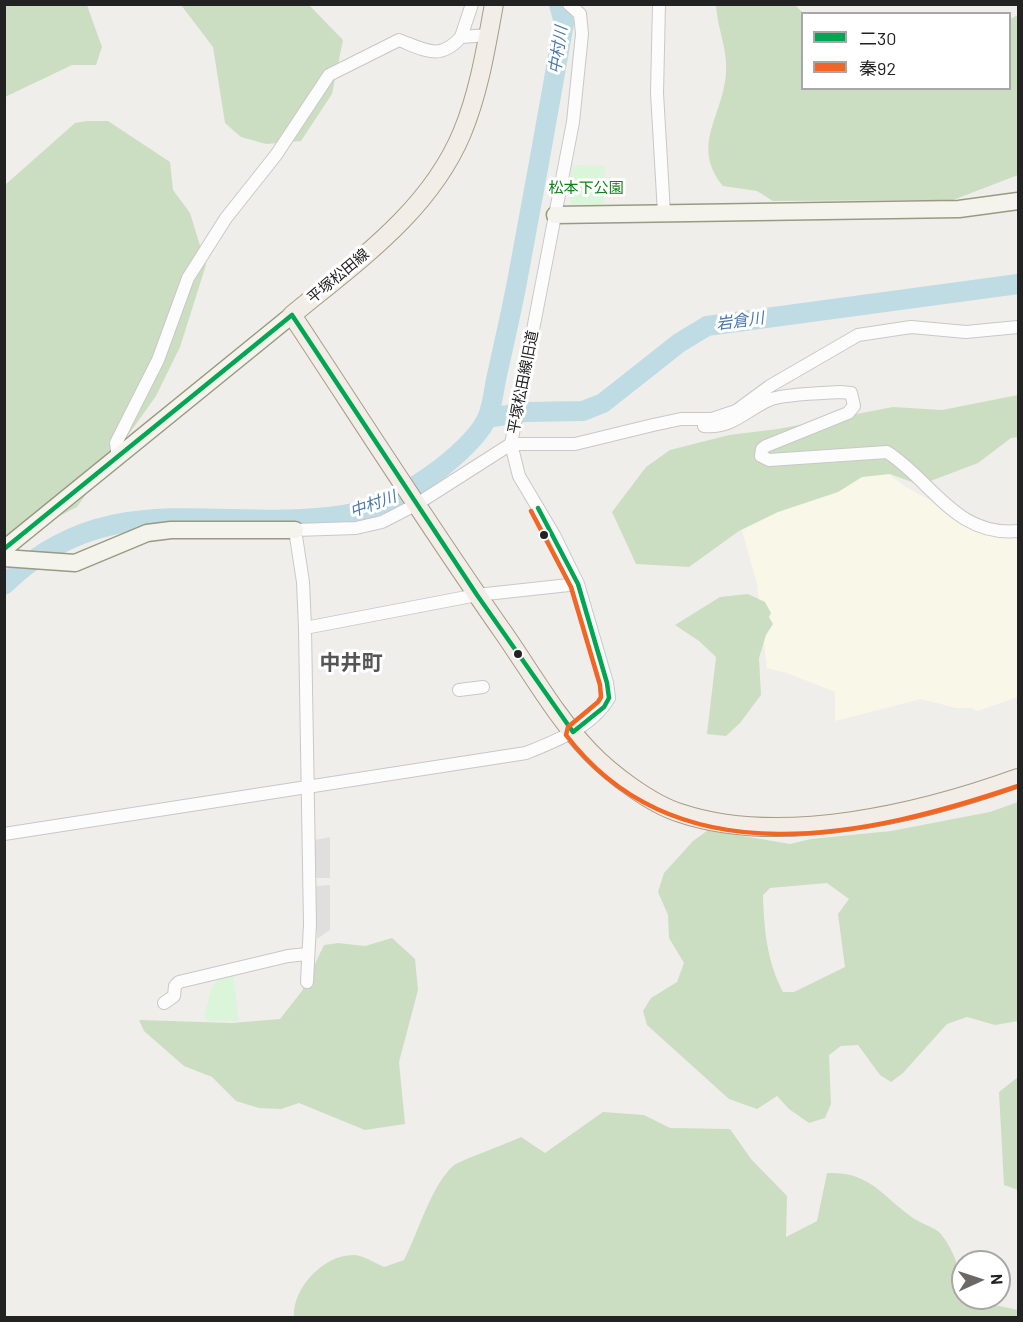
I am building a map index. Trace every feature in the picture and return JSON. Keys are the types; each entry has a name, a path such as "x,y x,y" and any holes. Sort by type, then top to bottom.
{"main road":[{"name":"平塚松田線","path":"292,315 391,233 432,185 462,134 477,91 494,4"},
{"path":"292,315 477,595 573,732 591,753 650,798 678,813 733,824 770,826 870,818 933,806 1018,778"}],"street":[{"path":"118,457 116,443 158,360 188,278 226,218 276,155 330,75 399,40 434,53 450,49 461,37 472,4"},
{"path":"659,4 657,93 664,213"},
{"name":"平塚松田線旧道","path":"569,5 580,14 582,34 573,122 511,444 519,476 554,535 578,584 609,698 604,707 573,732"},
{"path":"461,37 489,35"},
{"path":"555,215 959,209 1018,201"},
{"path":"7,555 118,457 292,315"},
{"path":"7,555 75,563 147,533 171,530 356,528 382,522 511,444 575,444 653,425 700,418 712,419 736,411 770,386 858,334 910,327 966,332 1018,327"},
{"path":"700,418 701,425 706,427 722,425 745,417 770,399 850,393 854,406 848,413 766,446 761,452 764,459 887,452 963,520 1006,532 1018,531"},
{"path":"294,530 303,582 305,628 310,924 307,982"},
{"path":"305,628 477,595 578,584"},
{"path":"459,690 483,687"},
{"path":"4,834 307,789 526,753 573,732"},
{"path":"164,1003 174,996 175,986 179,982 288,956 307,954"}],"shaded area":[{"path":"875,472 887,473 904,486 941,506 1018,536 1018,697 977,711 921,699 835,721 835,692 787,673 767,668 757,584 736,509"},
{"path":"330,837 330,878 316,878 315,840"},
{"path":"330,885 330,930 317,939 316,886"}],"green space":[{"path":"4,5 87,5 102,47 96,65 72,65 5,97"},
{"path":"181,5 309,5 343,40 332,94 301,141 266,144 241,137 225,123 213,47"},
{"path":"716,5 795,5 802,12 801,90 1011,90 1011,18 1018,15 1018,175 953,200 773,201 757,191 723,186 709,157 711,131 724,89 726,73 725,55"},
{"path":"108,121 170,162 173,190 190,213 206,265 180,347 156,396 77,507 5,544 5,185 75,123"},
{"name":"松本下公園","path":"573,165 605,166 604,206 572,205 567,194"},
{"path":"1018,395 1018,437 1011,438 978,463 920,485 890,474 862,477 838,492 778,512 739,531 689,567 636,564 612,512 646,467 670,450 729,435 778,429 893,407 942,410"},
{"path":"748,594 765,602 771,613 769,617 773,624 766,635 759,658 761,695 740,723 726,736 707,734 716,657 699,641 675,625 720,597"},
{"path":"1018,802 1018,1021 995,1025 967,1017 947,1024 903,1073 891,1082 880,1075 858,1045 841,1046 829,1055 831,1104 825,1118 809,1123 789,1109 777,1096 757,1109 729,1099 647,1025 643,1011 651,998 677,982 684,963 669,938 668,915 658,892 664,873 693,841 708,830 790,844 811,839 891,831 990,812","holes":["827,883 849,899 838,914 845,967 794,992 783,992 773,969 767,945 763,895 770,888"]},
{"path":"392,938 415,959 418,990 399,1062 405,1124 365,1130 299,1103 281,1109 259,1108 236,1101 212,1077 184,1066 144,1031 139,1020 232,1023 280,1019 302,991 324,945 338,943 365,946"},
{"path":"233,972 239,1021 208,1021 204,1016 212,988 219,979"},
{"path":"1018,1077 1018,1190 1004,1185 999,1092"},
{"path":"603,1112 644,1115 670,1128 730,1129 751,1159 787,1196 786,1237 817,1221 827,1173 854,1176 874,1186 913,1218 941,1234 951,1250 951,1310 1011,1308 1018,1310 1018,1317 294,1317 298,1296 304,1285 321,1267 331,1261 357,1255 384,1267 404,1260 438,1185 453,1166 521,1137 545,1153"}],"waterway":[{"name":"中村川","path":"4,585 43,553 84,533 125,523 166,518 298,519 357,512 407,491 441,468 468,444 485,423 490,411 512,305 564,23 559,4"},
{"name":"岩倉川","path":"488,418 525,412 583,411 603,403 679,343 707,326 1018,284"}],"transit line":[{"name":"二30","path":"4,549 292,315 477,595 573,732 604,707 609,698 607,683 578,584 538,508"},
{"name":"秦92","path":"531,511 571,587 600,685 601,697 598,702 568,727 566,735 611,781 663,812 719,828 778,834 839,830 901,820 1018,786"}],"district":[{"name":"中井町","path":"351,663"}]}
